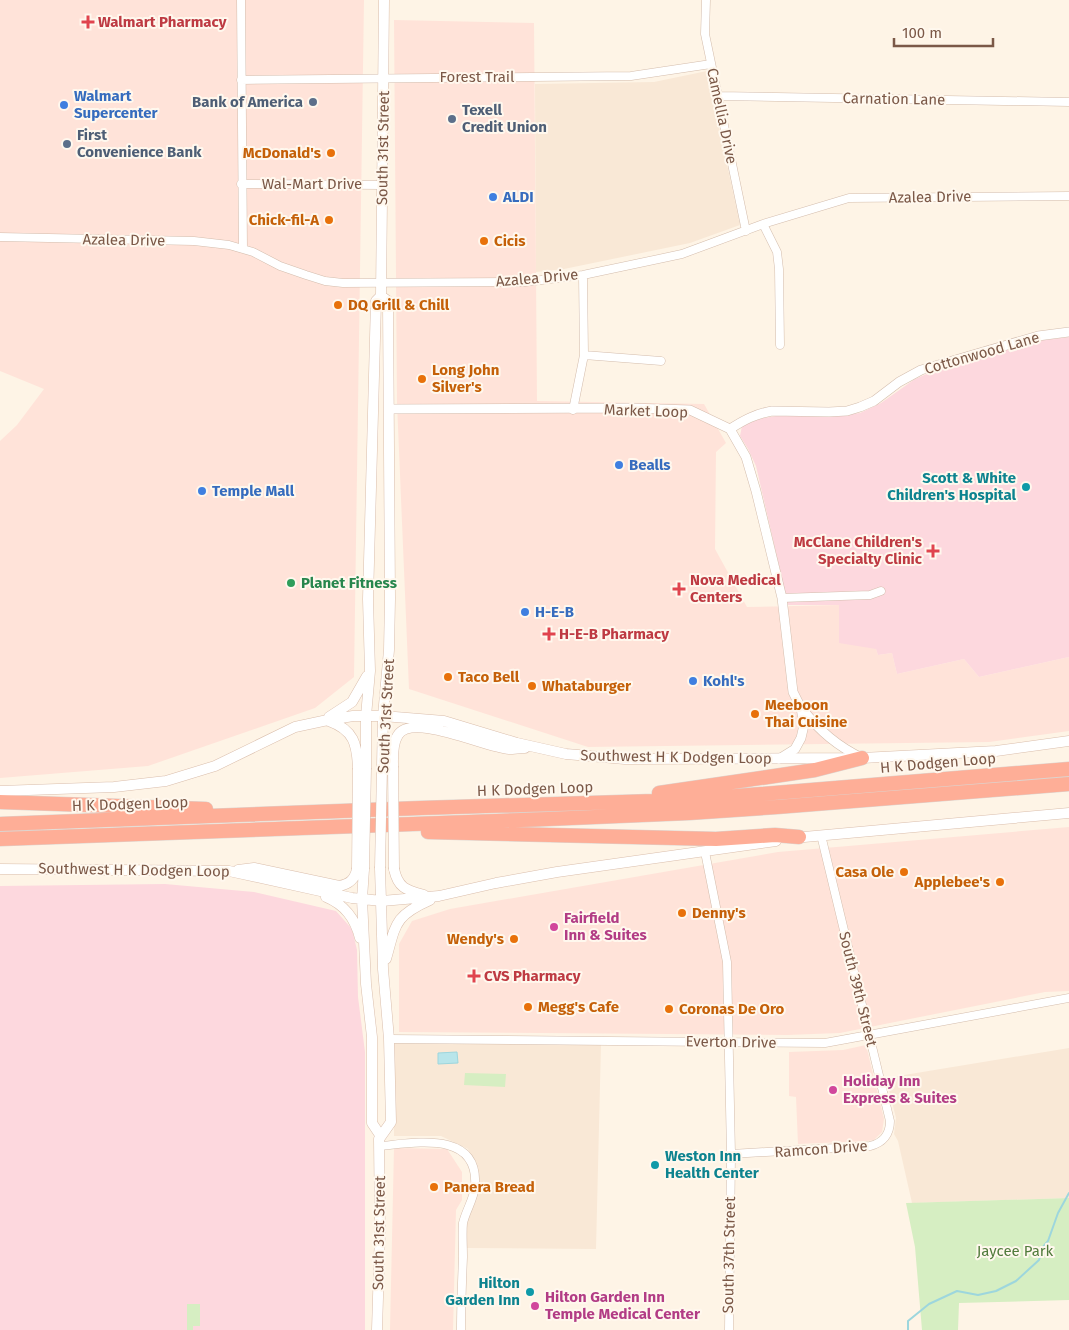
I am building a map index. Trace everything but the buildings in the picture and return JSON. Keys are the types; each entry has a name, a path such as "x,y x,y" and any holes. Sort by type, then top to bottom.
{"highway":[{"path":"534,806 666,792 815,770 862,758"},
{"name":"H K Dodgen Loop","path":"0,824 687,800 1069,769"},
{"name":"H K Dodgen Loop","path":"0,839 548,819 777,808 1069,784"},
{"path":"0,802 208,809 347,804 421,808"},
{"path":"235,830 278,833 404,831 716,840 775,834 799,837"}],"main road":[{"name":"South 31st Street","path":"376,1330 380,1232 380,1140 372,1123 372,1037 366,984 361,869 362,768 370,671 368,599 376,301 381,296 384,0"},
{"name":"South 31st Street","path":"380,1140 391,1122 389,1039 382,969 380,868 387,766 384,716 389,650 388,301 381,296"},
{"path":"326,720 352,702 360,692 370,671"},
{"name":"Southwest H K Dodgen Loop","path":"0,791 114,787 166,781 214,766 296,728 326,720 353,716 384,716 444,721 566,754 625,759 862,758 996,752 1069,741"},
{"path":"326,720 338,724 347,730 354,739 362,768"},
{"path":"435,896 404,889 396,880 387,766 397,736 402,730 407,728 444,731 508,749 536,747"},
{"name":"Southwest H K Dodgen Loop","path":"0,869 229,871 304,888 382,901 435,896 557,872 821,834 1069,813"},
{"path":"229,871 254,868 339,886 350,883 361,869"},
{"path":"304,888 337,902 348,912 356,925 361,940 366,984"},
{"path":"382,969 396,925 408,911 435,896"}],"street":[{"path":"241,0 243,249"},
{"name":"Camellia Drive","path":"706,0 705,34 746,231"},
{"name":"Forest Trail","path":"241,80 631,76 711,64"},
{"name":"Carnation Lane","path":"719,96 1069,102"},
{"name":"Wal-Mart Drive","path":"241,184 382,184"},
{"name":"Azalea Drive","path":"0,237 194,241 230,245 280,266 325,281 343,283 525,282 583,275 682,254 763,224 849,198 1069,196"},
{"path":"763,224 777,252 780,346"},
{"path":"573,410 584,356 583,275"},
{"name":"Cottonwood Lane","path":"730,429 750,417 772,411 838,411 860,408 921,370 1038,336 1069,332"},
{"path":"584,356 661,361"},
{"name":"Market Loop","path":"389,410 573,410 631,408 690,410 730,429"},
{"path":"730,429 746,457 754,482 782,598 793,692 801,708 816,726 844,749 862,758"},
{"path":"782,598 870,595 881,591"},
{"path":"779,759 795,750 801,738 804,724 801,708"},
{"name":"South 39th Street","path":"821,834 890,1121 887,1134 881,1142"},
{"name":"South 37th Street","path":"705,852 726,962 731,1154 728,1330"},
{"name":"Everton Drive","path":"389,1039 825,1043 1069,998"},
{"path":"380,1140 448,1144 459,1150 474,1167 474,1195 464,1222 461,1330"},
{"name":"Ramcon Drive","path":"731,1154 870,1146 881,1142"}],"shaded area":[{"path":"0,0 364,0 354,677 315,708 148,766 0,778 0,441 17,425 44,389 0,371"},
{"path":"394,20 534,23 537,401 704,404 726,443 716,452 715,549 747,607 839,605 876,649 878,655 892,653 897,674 964,659 979,677 1069,657 1069,731 989,742 588,747 409,689 397,403"},
{"path":"707,71 740,225 690,243 564,269 536,272 535,84 654,82"},
{"path":"1069,337 1069,657 979,677 964,659 897,674 892,653 878,655 876,649 839,643 839,605 788,605 756,466 740,436 742,426 758,419 776,416 831,416 860,413 881,403 915,379 936,370 1043,340"},
{"path":"1069,827 1069,991 1045,992 840,1033 787,1035 399,1032 399,944 412,921 450,909 778,852"},
{"path":"165,884 254,892 336,911 352,929 357,950 358,997 365,1052 365,1330 0,1330 0,886"},
{"path":"394,1042 601,1044 596,1249 466,1248 466,1223 477,1174 468,1149 441,1136 394,1136"},
{"path":"866,1045 884,1119 882,1132 874,1140 867,1141 798,1144 796,1097 789,1096 789,1052 843,1050"},
{"path":"1069,1048 1069,1198 912,1203 898,1141 894,1134 896,1118 886,1078"},
{"path":"394,1148 447,1149 462,1172 462,1200 456,1210 453,1330 390,1330"}],"green space":[{"path":"465,1073 506,1074 505,1087 464,1085"},
{"name":"Jaycee Park","path":"1069,1198 1069,1300 959,1303 958,1330 922,1330 915,1247 906,1203"},
{"path":"187,1304 200,1304 200,1326 193,1326 193,1330 187,1330"}],"water":[{"path":"457,1052 458,1063 438,1064 438,1053"}],"waterway":[{"path":"908,1330 908,1321 929,1304 957,1291 978,1295 996,1291 1016,1281 1039,1260 1058,1213 1069,1193"}],"place":[{"name":"Walmart Pharmacy","path":"88,22"},
{"name":"Bank of America","path":"313,102"},
{"name":"Walmart Supercenter","path":"64,105"},
{"name":"Texell Credit Union","path":"452,119"},
{"name":"First Convenience Bank","path":"67,144"},
{"name":"McDonald's","path":"331,153"},
{"name":"ALDI","path":"493,197"},
{"name":"Chick-fil-A","path":"329,220"},
{"name":"Cicis","path":"484,241"},
{"name":"DQ Grill & Chill","path":"338,305"},
{"name":"Long John Silver's","path":"422,379"},
{"name":"Bealls","path":"619,465"},
{"name":"Scott & White Children's Hospital","path":"1026,487"},
{"name":"Temple Mall","path":"202,491"},
{"name":"McClane Children's Specialty Clinic","path":"933,551"},
{"name":"Planet Fitness","path":"291,583"},
{"name":"Nova Medical Centers","path":"679,589"},
{"name":"H-E-B","path":"525,612"},
{"name":"H-E-B Pharmacy","path":"549,634"},
{"name":"Taco Bell","path":"448,677"},
{"name":"Kohl's","path":"693,681"},
{"name":"Whataburger","path":"532,686"},
{"name":"Meeboon Thai Cuisine","path":"755,714"},
{"name":"Casa Ole","path":"904,872"},
{"name":"Applebee's","path":"1000,882"},
{"name":"Denny's","path":"682,913"},
{"name":"Fairfield Inn & Suites","path":"554,927"},
{"name":"Wendy's","path":"514,939"},
{"name":"CVS Pharmacy","path":"474,976"},
{"name":"Megg's Cafe","path":"528,1007"},
{"name":"Coronas De Oro","path":"669,1009"},
{"name":"Holiday Inn Express & Suites","path":"833,1090"},
{"name":"Weston Inn Health Center","path":"655,1165"},
{"name":"Panera Bread","path":"434,1187"},
{"name":"Hilton Garden Inn","path":"530,1292"},
{"name":"Hilton Garden Inn Temple Medical Center","path":"535,1306"}]}
